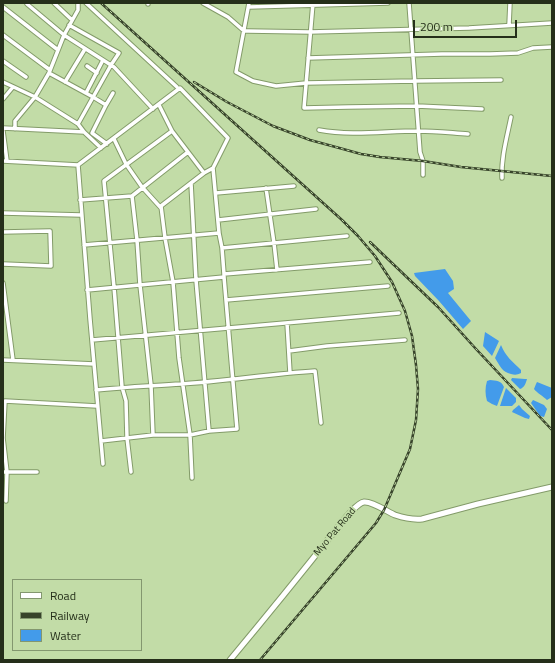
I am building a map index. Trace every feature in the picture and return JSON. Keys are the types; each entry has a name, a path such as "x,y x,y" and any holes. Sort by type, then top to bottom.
{"main road":[{"name":"Myo Pat Road","path":"230,660 294,584 337,528 358,504 365,502 396,515 414,520 552,487"}],"street":[{"path":"7,3 3,7 58,50"},
{"path":"54,3 72,20"},
{"path":"15,129 15,122 35,97 50,71 64,35 78,10 78,3"},
{"path":"86,3 177,87"},
{"path":"203,3 228,17 244,31 310,32 411,30 552,23"},
{"path":"388,3 249,5 236,72 253,81 276,86 306,83 501,80"},
{"path":"409,3 423,175"},
{"path":"509,25 510,3"},
{"path":"27,4 64,35 114,67 153,109"},
{"path":"313,4 304,108 417,106 482,109"},
{"path":"69,25 119,53 78,124"},
{"path":"3,35 65,82 106,105"},
{"path":"308,58 518,53 533,48 552,47"},
{"path":"65,82 85,49"},
{"path":"86,93 103,60"},
{"path":"3,61 26,77"},
{"path":"87,66 97,72"},
{"path":"3,82 35,97 78,124 84,132 101,148"},
{"path":"3,99 13,87"},
{"path":"84,132 15,129 3,130 5,161 78,165 180,88 228,138 213,168 219,233 222,248 237,429 209,431 190,435 153,435 101,441"},
{"path":"107,144 92,133 113,93"},
{"path":"159,105 172,130 204,173"},
{"path":"502,178 504,154 511,117"},
{"path":"131,472 127,438 126,401 122,387 104,181 172,130"},
{"path":"319,130 362,134 419,131 468,134"},
{"path":"114,138 126,164 142,187 161,209 173,282 179,358 190,435 192,478"},
{"path":"80,200 132,196 188,152"},
{"path":"78,165 87,290 103,464"},
{"path":"161,209 161,206 204,173 213,168"},
{"path":"191,183 196,280 209,431"},
{"path":"216,193 294,186"},
{"path":"266,188 277,270"},
{"path":"132,196 151,385 153,435"},
{"path":"218,220 316,209"},
{"path":"3,213 81,214"},
{"path":"3,232 50,231 52,266 3,264"},
{"path":"84,245 219,233"},
{"path":"222,248 347,236"},
{"path":"87,290 370,262"},
{"path":"3,283 13,360"},
{"path":"226,300 388,286"},
{"path":"92,340 399,313"},
{"path":"286,323 290,373"},
{"path":"289,351 326,346 405,340"},
{"path":"3,360 94,364"},
{"path":"96,390 182,384 315,371 321,423"},
{"path":"6,501 3,438 4,401 97,406"},
{"path":"5,472 37,472"}],"water":[{"path":"445,269 453,281 454,289 448,293 471,321 463,329 415,276 414,273"},
{"path":"485,332 499,341 492,356 483,346"},
{"path":"501,345 507,356 521,370 521,373 515,375 508,373 500,366 495,358"},
{"path":"512,378 527,379 524,386 520,389 511,380"},
{"path":"490,380 500,382 504,387 497,406 487,401 486,386 487,381"},
{"path":"537,382 552,388 552,397 547,400 534,389"},
{"path":"506,388 516,398 516,402 512,406 500,406"},
{"path":"533,400 544,405 547,409 544,417 540,416 531,403"},
{"path":"519,405 530,416 529,419 512,412"}],"railway":[{"path":"101,3 358,236 375,256 392,282 405,311 412,336 418,389 416,420 410,449 384,510 376,523 260,660"},
{"path":"194,82 227,102 273,126 310,140 361,154 461,167 552,176"},
{"path":"370,242 438,307 552,430"}]}
